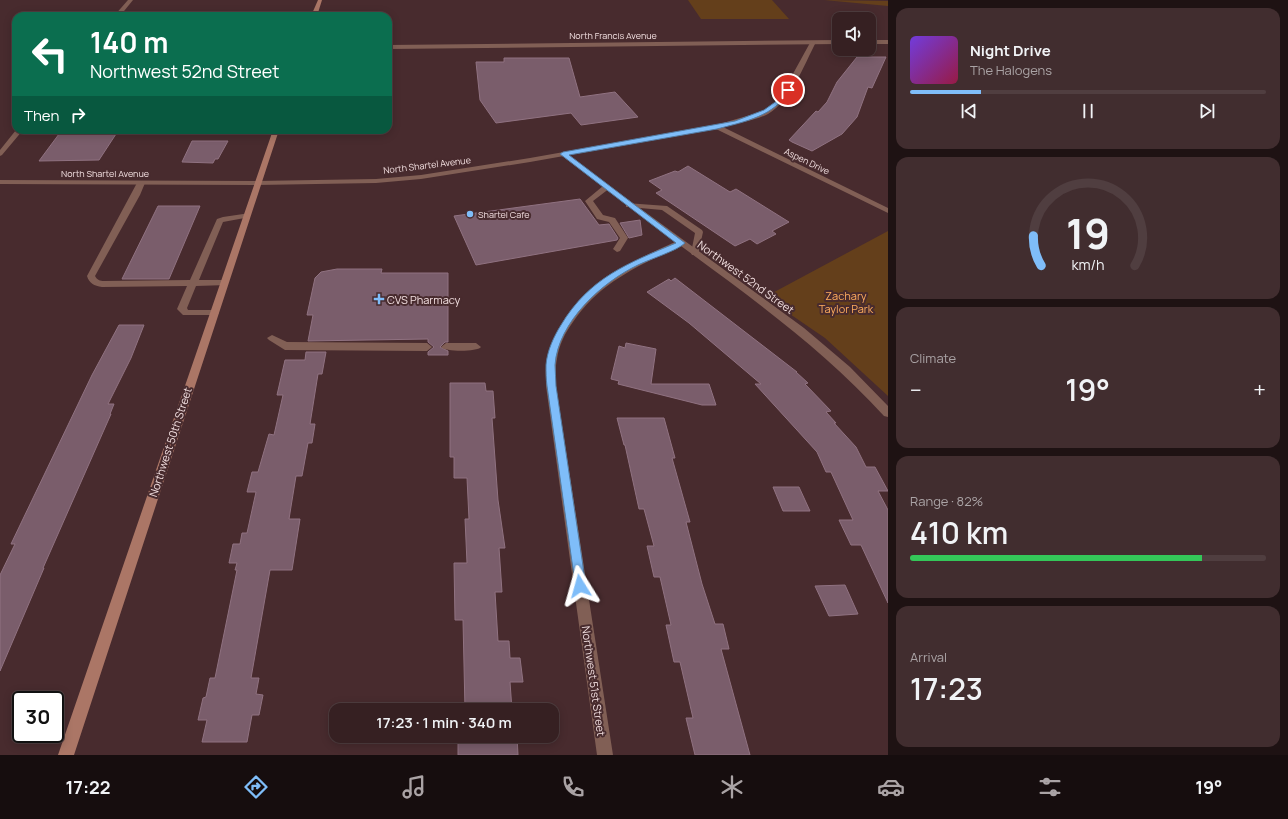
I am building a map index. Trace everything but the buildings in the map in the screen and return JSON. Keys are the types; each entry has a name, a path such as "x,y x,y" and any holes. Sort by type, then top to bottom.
{"main road":[{"path":"316,12 320,0"},
{"name":"Northwest 50th Street","path":"66,755 275,134"}],"street":[{"path":"120,12 131,0"},
{"name":"North Shartel Avenue","path":"0,182 257,184 339,183 402,179 471,170 717,127 750,118 766,112 780,102 788,90 813,42"},
{"name":"North Francis Avenue","path":"392,47 832,42"},
{"path":"876,42 888,42"},
{"name":"Aspen Drive","path":"717,127 888,211"},
{"path":"0,154 17,134"},
{"name":"Northwest 52nd Street","path":"563,154 606,188 809,336 845,367 888,413"},
{"path":"141,183 91,276 92,280 97,283 107,284 224,283"},
{"path":"606,188 588,201 600,217 612,220 624,238 618,250"},
{"path":"629,205 664,208 699,232 695,253"},
{"path":"214,313 184,311 182,309 220,222 223,219 247,215"},
{"name":"Northwest 51st Street","path":"605,755 551,386 551,364 558,337 570,317 588,295 608,278 635,263 681,243"},
{"path":"272,338 285,346 427,347"},
{"path":"446,347 476,347"}],"green space":[{"path":"688,0 772,0 789,19 701,19"},
{"path":"824,0 888,1 888,6"},
{"name":"Zachary Taylor Park","path":"888,231 888,396 825,338 765,297"}],"place":[{"name":"Shartel Cafe","path":"470,214"},
{"name":"CVS Pharmacy","path":"379,299"}],"route":[{"path":"580,586 551,386 551,364 558,337 570,317 588,295 608,278 635,263 681,243 563,154 724,126 766,112 780,102 788,90"}]}
